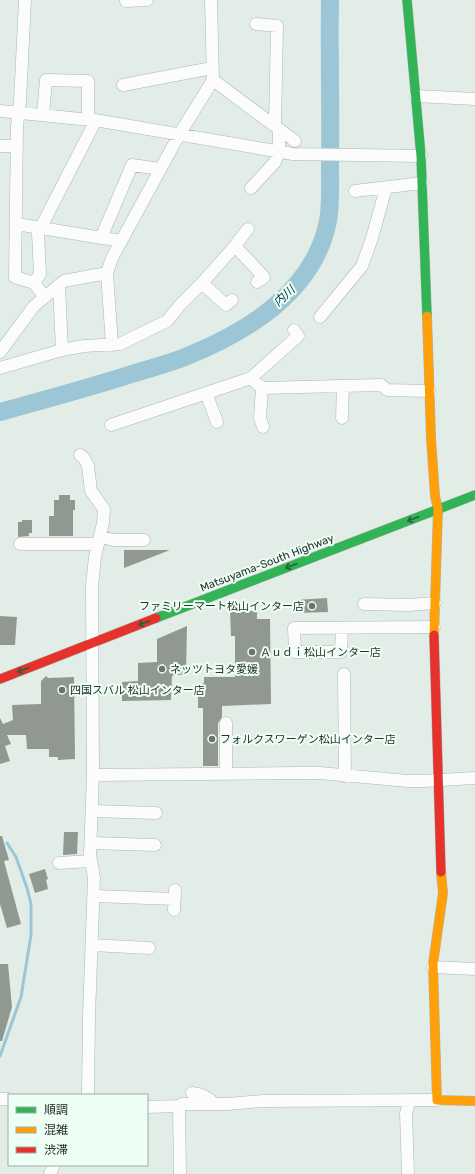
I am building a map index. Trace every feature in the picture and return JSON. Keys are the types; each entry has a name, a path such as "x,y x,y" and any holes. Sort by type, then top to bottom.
{"main road":[{"path":"407,0 421,156 435,496 438,509 434,627 438,781 443,893 435,942 433,967 437,1100 475,1101"},
{"name":"Matsuyama-South Highway","path":"0,679 475,495"},
{"path":"80,633 96,627"}],"street":[{"path":"25,0 17,146 15,277 34,283 45,297"},
{"path":"112,345 107,273 112,258 160,169 213,80 211,0"},
{"path":"250,188 275,162 279,152 277,128 277,26 256,24"},
{"path":"123,85 212,68"},
{"path":"34,283 40,274 38,233 92,120 88,81 46,80 43,115"},
{"path":"213,80 296,141"},
{"path":"416,96 475,99"},
{"path":"0,111 92,120 279,152 421,156"},
{"path":"0,146 17,146"},
{"path":"101,238 132,165 160,169"},
{"path":"355,192 422,183"},
{"path":"320,317 362,266 372,238 386,188"},
{"path":"16,224 121,241"},
{"path":"0,368 62,350 84,346 120,344 167,322 180,305 235,246 248,229"},
{"path":"235,246 264,276 257,282"},
{"path":"0,352 34,306 64,281 107,273"},
{"path":"202,283 226,305 232,300"},
{"path":"59,285 62,350"},
{"path":"111,425 251,378 298,336 294,330"},
{"path":"251,378 262,388 381,385 387,390 430,391"},
{"path":"342,418 343,386"},
{"path":"262,388 260,418 264,427"},
{"path":"206,393 217,422"},
{"path":"80,455 84,458 88,466 91,491 104,509 103,523 95,557 93,578 96,627 93,643 93,775 90,861 94,878 94,896 89,1016 88,1094"},
{"path":"20,544 144,540"},
{"path":"364,604 409,605 435,603"},
{"path":"342,628 434,627"},
{"path":"344,674 345,776"},
{"path":"226,723 226,774"},
{"path":"93,775 297,773 408,781 438,781 475,778"},
{"path":"92,811 156,813"},
{"path":"91,843 155,845"},
{"path":"59,863 90,861"},
{"path":"94,896 175,900"},
{"path":"92,945 149,948"},
{"path":"433,967 475,969"},
{"path":"192,1093 207,1097 212,1100 214,1104"},
{"path":"408,1174 406,1113 410,1100"},
{"path":"148,1107 180,1106 182,1104 263,1101 437,1100"},
{"path":"180,1106 180,1174"}],"building":[{"path":"59,495 70,495 70,500 75,500 75,510 73,510 73,536 49,536 49,516 54,516 54,500 59,500"},
{"path":"22,520 32,520 32,533 29,533 29,536 18,537 18,522 22,522"},
{"path":"124,550 170,550 124,568"},
{"name":"ファミリーマート松山インター店","path":"327,598 328,612 297,613 296,600"},
{"path":"230,611 257,611 257,619 270,619 271,704 222,706 222,717 218,723 218,766 203,766 203,708 198,708 198,686 204,683 204,677 235,677 235,636 231,636"},
{"path":"0,616 17,617 15,645 0,645"},
{"name":"ネッツトヨタ愛媛","path":"187,626 186,674 172,676 171,700 122,701 122,682 138,681 138,663 157,662 157,639"},
{"path":"46,676 48,678 74,677 75,759 58,760 58,757 49,757 49,749 27,749 26,735 7,735 11,744 5,746 10,761 0,764 0,718 3,724 13,720 12,705 41,704 41,681"},
{"path":"64,832 78,832 77,854 63,855"},
{"path":"0,836 2,836 9,860 4,861 21,924 7,928 0,904"},
{"path":"45,869 48,879 46,880 48,889 35,893 29,874"},
{"path":"0,964 8,964 12,1007 2,1041 0,1041"}],"waterway":[{"name":"内川","path":"0,412 99,384 185,357 232,335 254,322 293,289 308,269 320,246 329,215 330,0"},
{"path":"0,1056 21,997 31,935 31,904 27,888 16,857 7,843"}],"traffic: fast":[{"path":"407,0 421,156 427,316"},
{"path":"156,618 475,495"}],"traffic: slow":[{"path":"427,316 431,438 435,496 438,509 434,635"},
{"path":"441,872 443,893 433,964 437,1100 475,1101"}],"traffic: jam":[{"path":"0,679 156,618"},
{"path":"434,635 441,872"}],"place":[{"name":"ファミリーマート松山インター店","path":"312,606"},
{"name":"Ａｕｄｉ松山インター店","path":"252,652"},
{"name":"ネッツトヨタ愛媛","path":"162,669"},
{"name":"四国スバル 松山インター店","path":"62,690"},
{"name":"フォルクスワーゲン松山インター店","path":"212,739"}]}
